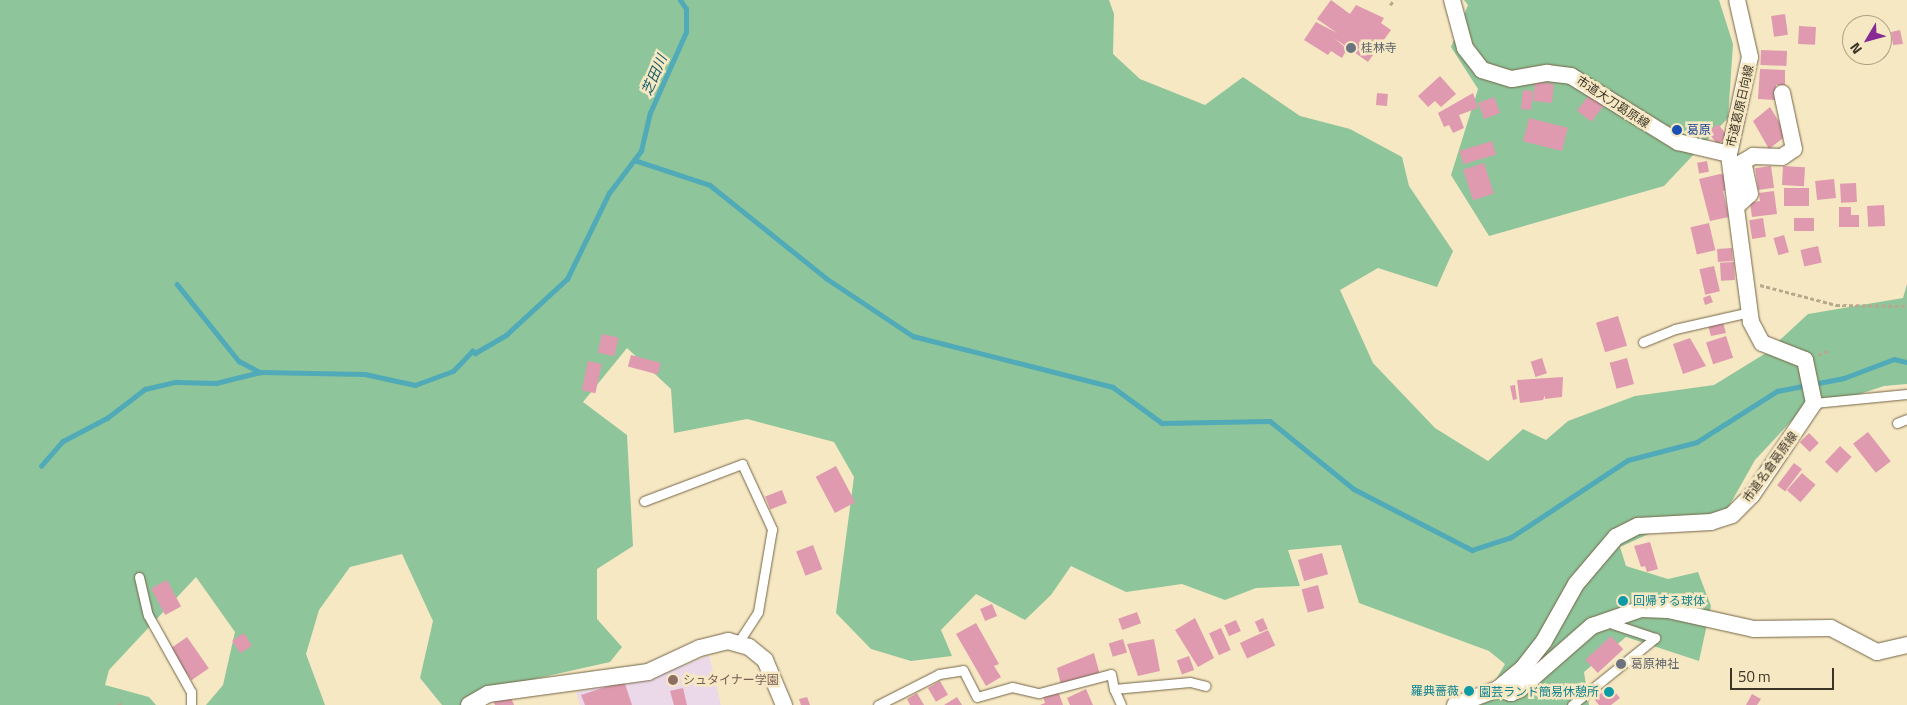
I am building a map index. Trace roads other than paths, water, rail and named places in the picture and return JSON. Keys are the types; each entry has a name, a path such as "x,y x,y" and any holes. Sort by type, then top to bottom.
{"street":[{"name":"市道大刀葛原線","path":"1452,0 1466,48 1482,70 1512,79 1547,73 1571,76 1678,142 1729,154"},
{"name":"市道葛原日向線","path":"1729,154 1750,57 1737,0"},
{"path":"1738,205 1750,194 1743,162 1753,156 1777,158 1794,149 1782,93"},
{"path":"1729,154 1738,205 1749,312 1762,343 1797,353 1812,389"},
{"name":"市道名倉葛原線","path":"1455,705 1498,689 1532,657 1576,584 1616,537 1638,526 1711,522 1732,516 1752,495 1812,389"},
{"path":"1498,689 1511,693 1520,689 1584,632 1612,615 1649,609 1754,629 1830,628 1877,652 1907,645"},
{"path":"469,705 488,694 631,676 663,667 700,648 738,643 765,660 784,705"}],"lane":[{"path":"1643,342 1675,328 1749,312"},
{"path":"1812,389 1907,394"},
{"path":"1897,422 1907,419"},
{"path":"644,501 742,464 772,528 758,612 738,643"},
{"path":"139,577 148,615 191,692 191,705"},
{"path":"1572,705 1655,638 1619,622 1584,632"},
{"path":"878,705 939,674 963,670 977,697 1012,687 1039,693 1111,674 1114,689 1121,705"},
{"path":"1114,689 1190,682 1206,686"}],"waterway":[{"name":"芝田川","path":"41,466 63,441 107,418 145,389 176,382 216,383 260,372 365,374 415,385 453,371 472,351 475,353 506,335 567,279 609,193 641,151 650,113 686,32 686,9 680,0"},
{"path":"634,160 710,185 826,278 913,336 1113,387 1162,423 1270,421 1354,489 1472,550 1510,538 1628,460 1697,442 1777,391 1844,378 1894,359 1907,362"},
{"path":"177,284 239,361 260,372"}],"place":[{"name":"桂林寺","path":"1351,48"},
{"name":"葛原","path":"1677,130"},
{"name":"回帰する球体","path":"1623,601"},
{"name":"葛原神社","path":"1621,664"},
{"name":"シュタイナー学園","path":"673,680"},
{"name":"羅典薔薇","path":"1469,691"},
{"name":"園芸ランド簡易休憩所","path":"1609,692"}]}
